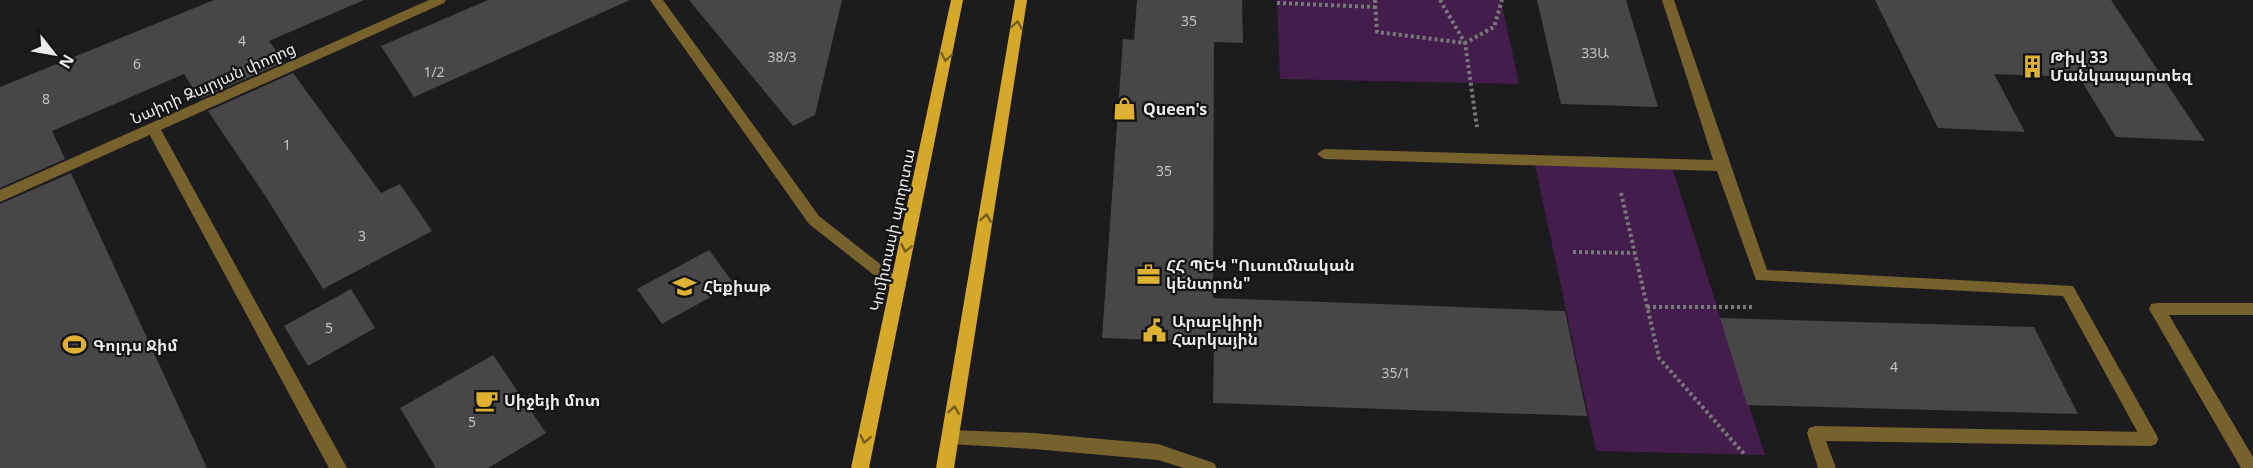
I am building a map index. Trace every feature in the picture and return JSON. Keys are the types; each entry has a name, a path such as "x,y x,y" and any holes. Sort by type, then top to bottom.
{"main road":[{"name":"Կոմիտասի պողոտա","path":"860,468 957,0"},
{"path":"945,468 1021,0"}],"street":[{"name":"Նաիրի Զարյան փողոց","path":"0,196 440,0"},
{"path":"656,0 814,220 898,286"},
{"path":"1668,0 1722,166 1761,276 2068,290 2150,439 1815,433 1827,468"},
{"path":"153,128 338,468"},
{"path":"1324,154 1722,166"},
{"path":"2250,468 2157,309 2253,309"},
{"path":"950,437 1034,441 1158,452 1208,468"}],"path":[{"path":"1375,0 1377,32 1465,43 1494,27 1502,0"},
{"path":"1440,0 1465,43 1481,159"},
{"path":"1277,3 1375,7"},
{"path":"1615,163 1659,358 1745,455"},
{"path":"1573,252 1635,253"},
{"path":"1647,307 1760,307"}],"shaded area":[{"path":"1277,0 1501,0 1519,84 1280,79"},
{"path":"1534,160 1671,164 1765,455 1596,451"}],"building":[{"path":"214,0 364,0 269,41 284,62 200,99 184,74 52,131 65,159 0,188 0,87"},
{"path":"488,0 630,0 414,97 381,46"},
{"path":"689,0 842,0 815,115 793,126"},
{"path":"1137,0 1242,0 1243,43 1214,42 1213,298 1565,311 1587,416 1213,403 1214,342 1102,338 1123,39 1134,40"},
{"path":"1537,0 1626,0 1658,107 1561,104"},
{"name":"Թիվ 33 Մանկապարտեզ","path":"1875,0 2111,0 2205,141 2116,137 2079,77 1994,74 2025,132 1938,128"},
{"path":"293,73 381,193 400,184 432,231 323,289 266,197 208,111"},
{"name":"Գոլդս Ջիմ","path":"71,173 207,468 0,468 0,204"},
{"name":"Հեքիաթ","path":"709,250 734,284 662,324 637,289"},
{"path":"351,289 375,328 308,366 284,326"},
{"path":"1720,318 2034,327 2078,414 1747,405"},
{"path":"493,355 546,433 488,468 436,468 400,408"}],"place":[{"name":"Թիվ 33 Մանկապարտեզ","path":"2032,66"},
{"name":"Queen's","path":"1125,109"},
{"name":"ՀՀ ՊԵԿ \"Ուսումնական կենտրոն\"","path":"1148,274"},
{"name":"Հեքիաթ","path":"685,286"},
{"name":"Արաբկիրի Հարկային","path":"1154,330"},
{"name":"Գոլդս Ջիմ","path":"75,345"},
{"name":"Սիջեյի մոտ","path":"486,400"}]}
